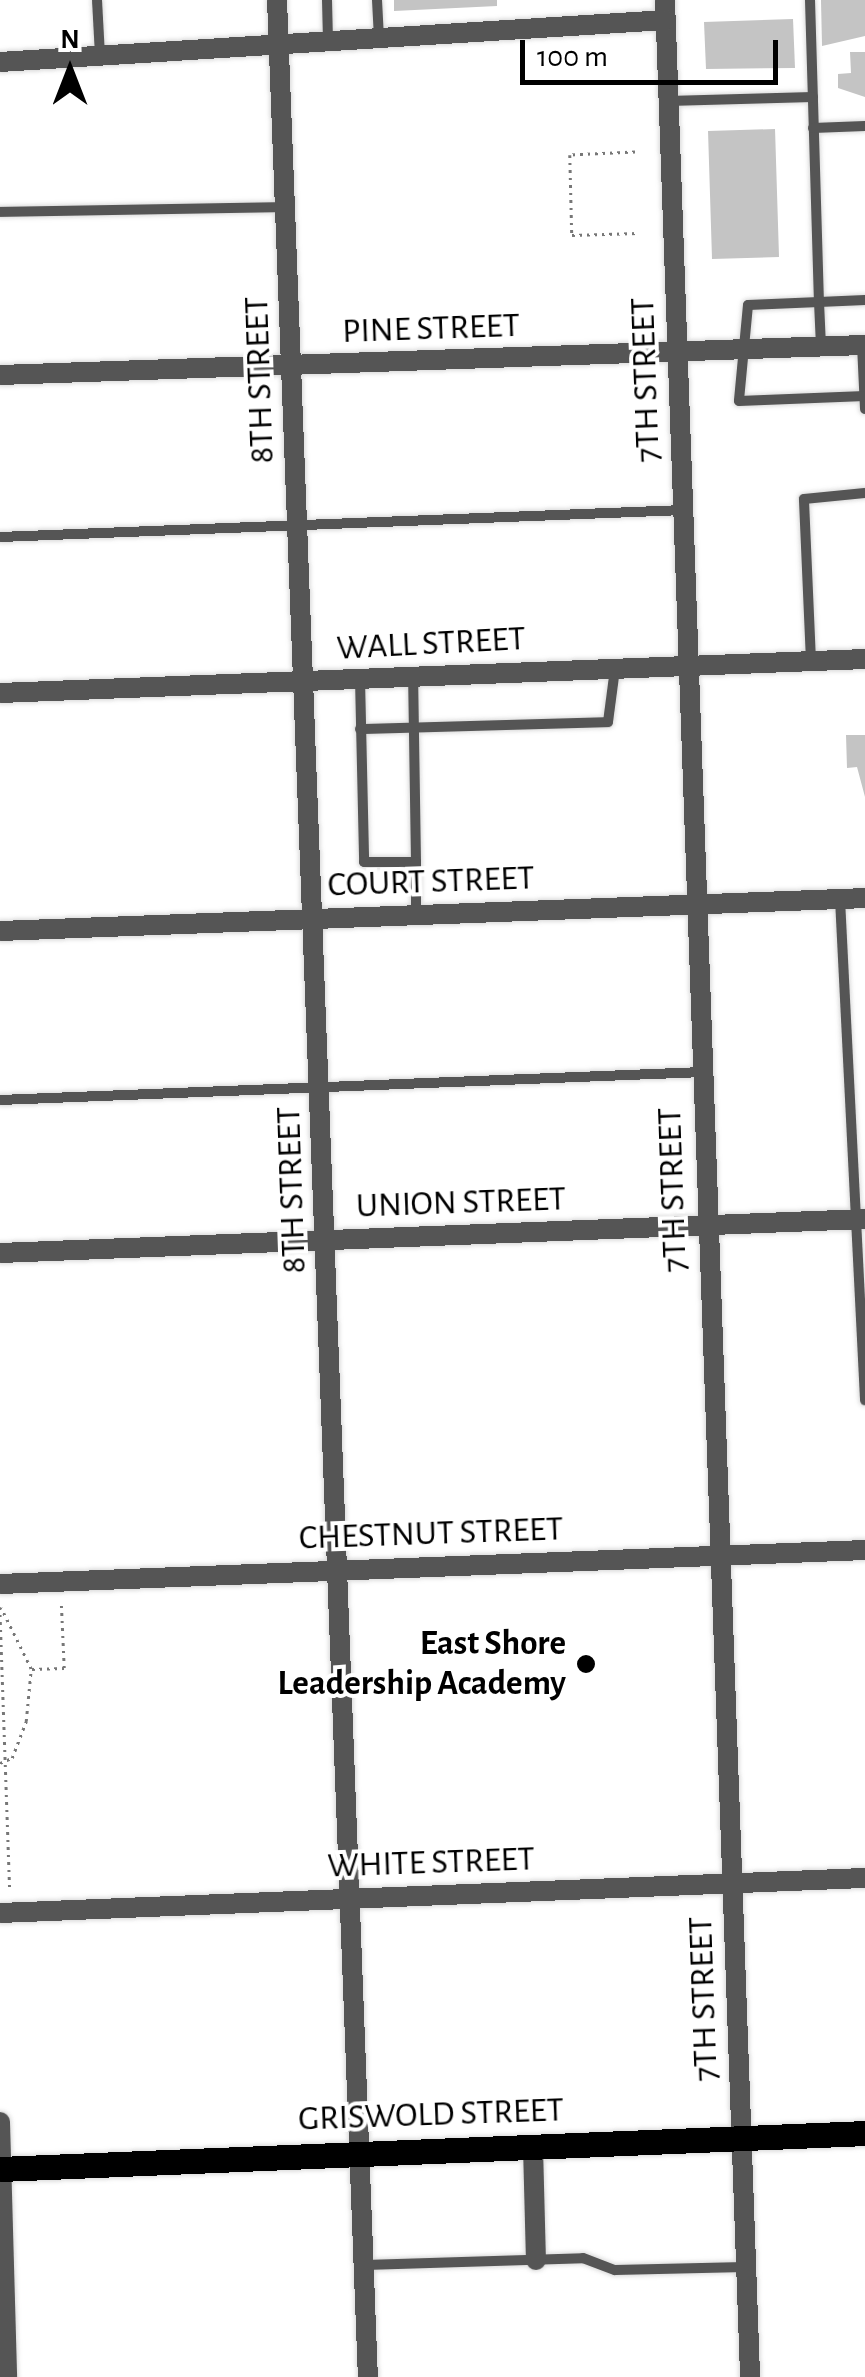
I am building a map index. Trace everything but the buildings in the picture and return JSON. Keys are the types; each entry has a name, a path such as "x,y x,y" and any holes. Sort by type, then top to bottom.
{"main road":[{"name":"GRISWOLD STREET","path":"1,2169 865,2132"}],"street":[{"name":"8TH STREET","path":"277,0 368,2377"},
{"path":"0,62 379,38 665,10"},
{"name":"7TH STREET","path":"665,10 750,2377"},
{"name":"PINE STREET","path":"0,375 864,345"},
{"name":"WALL STREET","path":"0,693 865,659"},
{"name":"COURT STREET","path":"0,932 865,898"},
{"name":"UNION STREET","path":"0,1253 861,1220"},
{"name":"CHESTNUT STREET","path":"0,1584 865,1550"},
{"name":"WHITE STREET","path":"0,1913 865,1878"},
{"path":"0,2122 7,2377"},
{"path":"533,2148 536,2260"}],"lane":[{"path":"97,0 100,55"},
{"path":"327,0 328,41"},
{"path":"377,0 379,38"},
{"path":"810,0 821,346"},
{"path":"667,101 812,97"},
{"path":"813,128 865,126"},
{"path":"0,212 286,207"},
{"path":"864,396 740,402 738,350 748,305 865,300"},
{"path":"864,345 865,409"},
{"path":"811,661 804,498 865,494"},
{"path":"0,536 684,510"},
{"path":"360,729 608,722 615,668"},
{"path":"414,677 416,915"},
{"path":"360,679 364,862 416,862"},
{"path":"840,898 861,1220 865,1400"},
{"path":"0,1100 702,1072"},
{"path":"364,2265 583,2258 615,2270 746,2267"}],"path":[{"path":"635,152 570,155 572,235 638,232"},
{"path":"31,1670 64,1668 61,1603"},
{"path":"0,1606 31,1670 26,1721 3,1763"},
{"path":"0,1606 10,1889"}],"place":[{"name":"East Shore Leadership Academy","path":"586,1664"}]}
